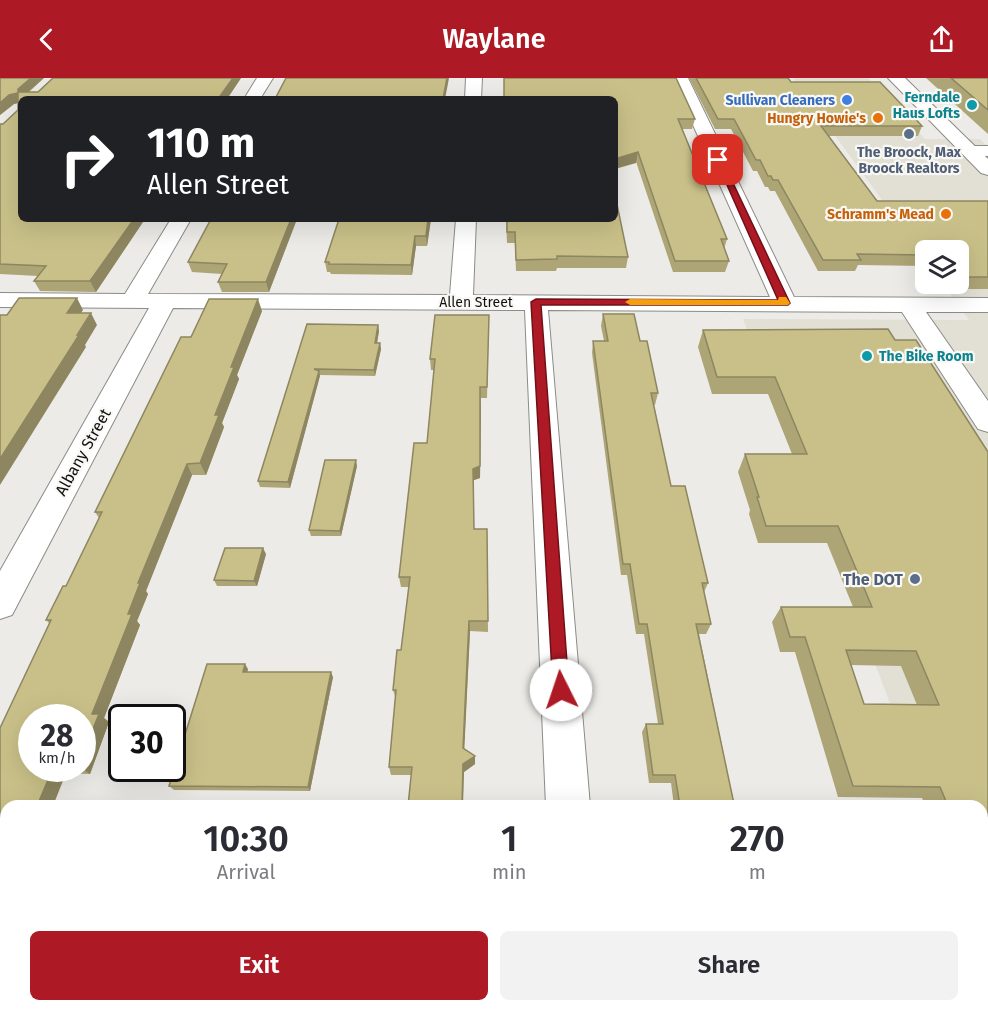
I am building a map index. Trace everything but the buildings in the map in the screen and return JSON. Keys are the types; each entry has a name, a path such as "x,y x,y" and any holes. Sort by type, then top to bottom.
{"street":[{"path":"254,96 265,78"},
{"path":"473,96 474,78"},
{"path":"680,78 785,303"},
{"path":"896,78 979,151 988,169"},
{"path":"133,300 179,222"},
{"path":"461,302 466,222"},
{"name":"Allen Street","path":"0,300 988,304"},
{"name":"Albany Street","path":"0,604 165,300"},
{"path":"536,302 568,800"},
{"path":"908,303 988,422"}],"shaded area":[{"path":"793,78 868,78 925,139 980,139 988,147 988,800 927,800 743,319 969,320 950,294 969,294 969,240 915,240 915,245"}],"slow traffic":[{"path":"630,302 785,303 783,299"}],"place":[{"name":"Sullivan Cleaners","path":"847,100"},
{"name":"Ferndale Haus Lofts","path":"972,105"},
{"name":"Hungry Howie's","path":"878,118"},
{"name":"The Broock, Max Broock Realtors","path":"909,134"},
{"name":"Schramm's Mead","path":"946,214"},
{"name":"The Bike Room","path":"867,356"},
{"name":"The DOT","path":"915,579"}],"route":[{"path":"561,690 536,302 785,303 718,160"}]}
